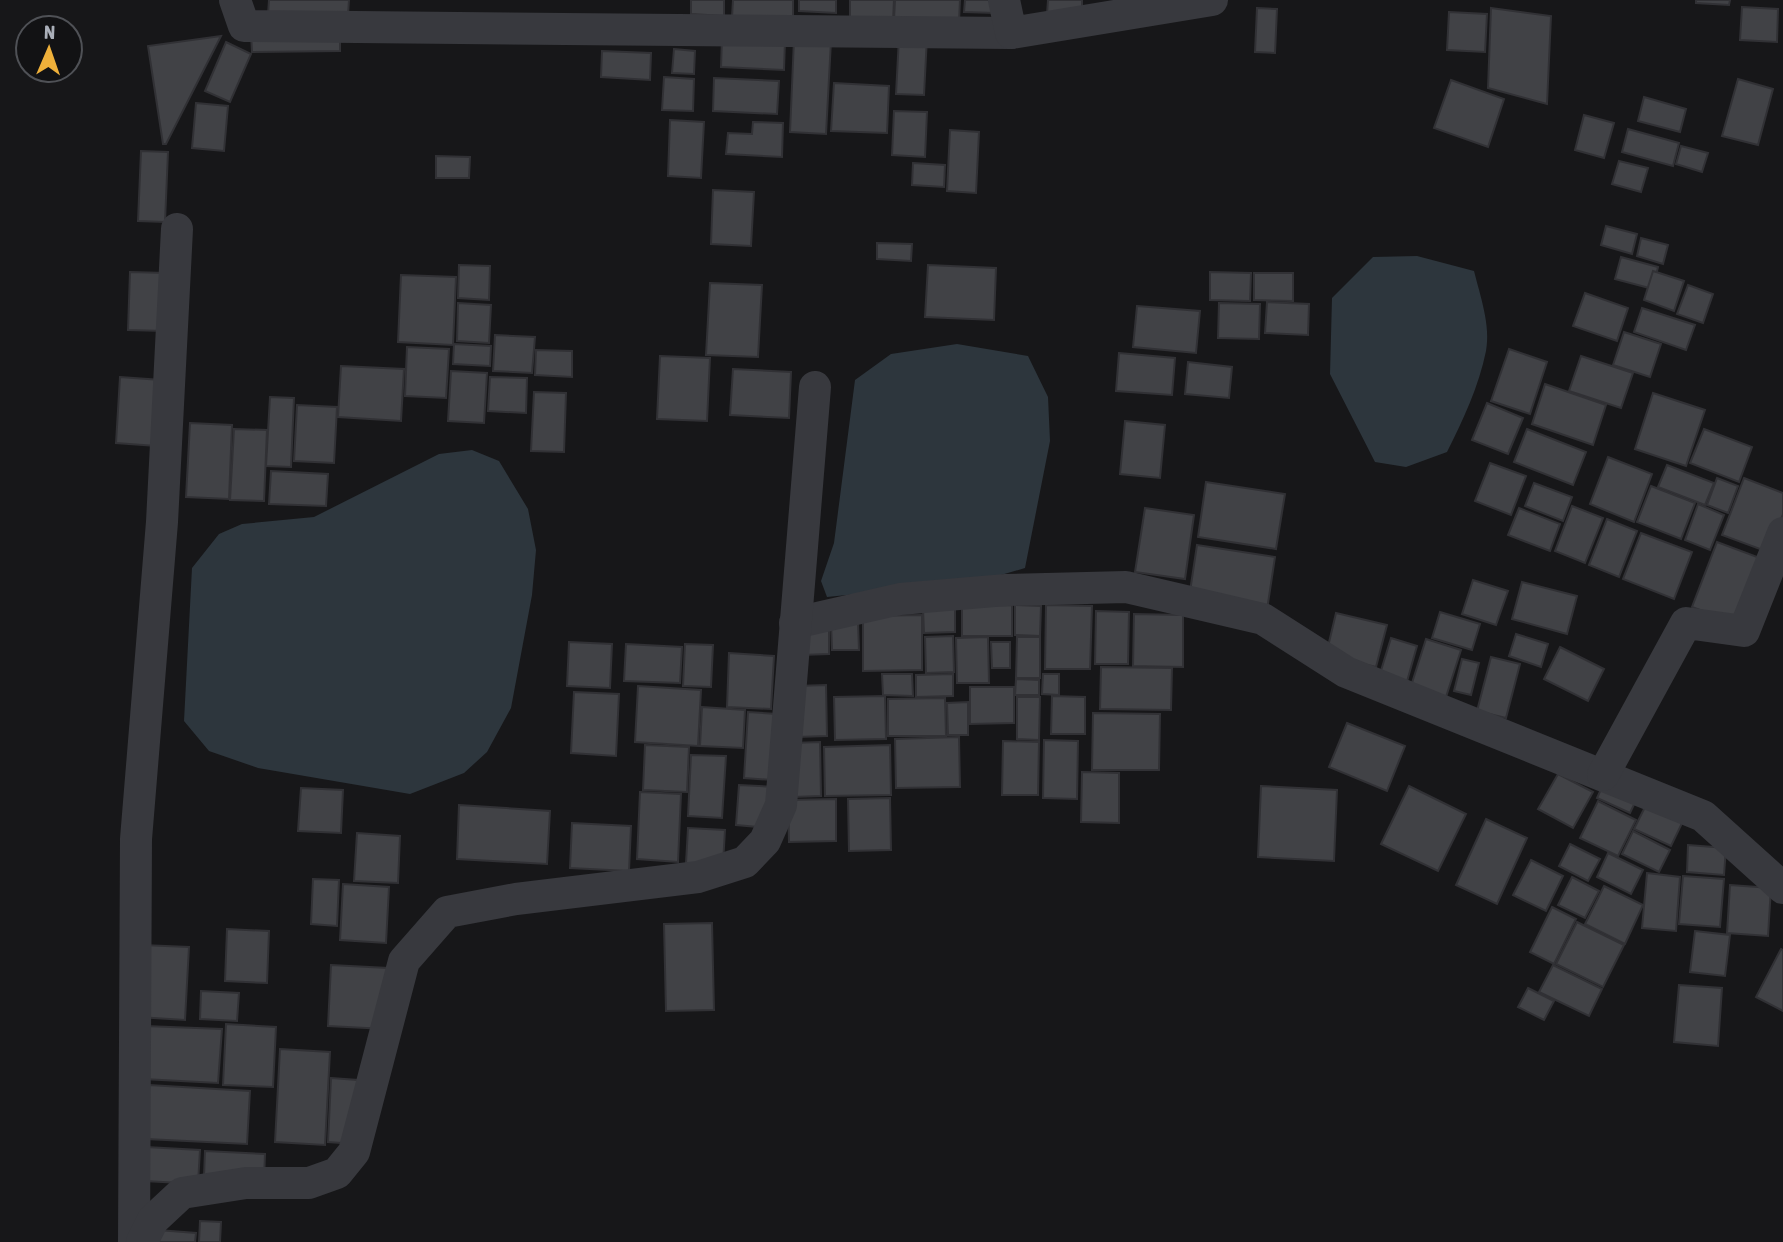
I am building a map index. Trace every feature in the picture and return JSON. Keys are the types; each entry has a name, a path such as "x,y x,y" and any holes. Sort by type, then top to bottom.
{"street":[{"path":"235,0 244,26 1011,33 1212,0"},
{"path":"1004,0 1011,33"},
{"path":"134,1242 135,839 162,522 177,229"},
{"path":"142,1242 153,1220 181,1193 246,1183 309,1183 337,1173 354,1152 404,961 447,912 516,899 698,877 745,862 765,841 781,805 815,387"},
{"path":"1604,775 1686,623 1744,631 1783,533"},
{"path":"795,623 900,599 1006,590 1126,587 1263,619 1346,672 1703,816 1783,888"}],"shaded area":[{"path":"1417,256 1474,271 1484,311 1487,341 1475,390 1447,452 1406,467 1375,462 1330,374 1332,298 1373,257"},
{"path":"957,344 1028,356 1048,397 1050,441 1025,568 977,582 827,597 821,581 834,543 855,380 891,354"},
{"path":"472,450 499,461 528,509 536,550 532,595 511,708 487,752 464,773 410,794 258,768 209,751 184,721 192,568 219,534 242,524 314,517 439,454"}],"building":[{"path":"269,0 349,0 348,15 268,14"},
{"path":"691,0 724,0 724,16 691,14"},
{"path":"733,0 793,0 793,20 732,17"},
{"path":"799,0 836,0 836,13 799,11"},
{"path":"850,0 894,0 893,21 850,19"},
{"path":"895,0 960,0 959,22 894,19"},
{"path":"965,0 996,0 995,13 964,12"},
{"path":"1048,0 1082,0 1082,16 1047,14"},
{"path":"1696,0 1730,0 1729,5 1696,3"},
{"path":"1742,7 1778,9 1777,42 1740,40"},
{"path":"1257,8 1277,9 1275,53 1255,52"},
{"path":"1491,8 1551,16 1547,104 1488,88"},
{"path":"1449,12 1487,14 1485,52 1447,50"},
{"path":"340,32 340,51 252,52 251,33"},
{"path":"221,36 166,144 163,144 148,46"},
{"path":"899,37 927,37 924,95 896,94"},
{"path":"722,38 785,41 784,70 721,67"},
{"path":"794,39 831,41 826,134 790,132"},
{"path":"226,42 251,54 230,102 205,91"},
{"path":"674,49 695,51 694,74 672,73"},
{"path":"602,51 651,53 650,80 601,77"},
{"path":"664,77 694,79 693,111 662,110"},
{"path":"714,78 779,81 777,114 713,111"},
{"path":"1738,79 1773,89 1758,145 1722,136"},
{"path":"1451,80 1504,99 1488,147 1434,128"},
{"path":"834,83 889,86 887,133 831,131"},
{"path":"1644,97 1686,109 1680,132 1638,121"},
{"path":"196,103 228,106 224,151 192,148"},
{"path":"894,111 927,112 925,157 892,155"},
{"path":"1584,115 1614,123 1604,158 1575,150"},
{"path":"670,120 704,122 701,178 668,176"},
{"path":"753,122 783,123 782,157 726,154 728,133 752,134"},
{"path":"1628,129 1679,143 1673,166 1622,152"},
{"path":"950,130 979,132 976,193 947,191"},
{"path":"1681,146 1708,153 1702,172 1676,164"},
{"path":"141,151 168,152 165,222 138,221"},
{"path":"436,156 470,157 469,178 436,178"},
{"path":"1619,161 1648,168 1641,192 1612,184"},
{"path":"913,163 945,165 944,187 912,185"},
{"path":"713,190 754,192 751,246 711,244"},
{"path":"1606,226 1637,234 1632,254 1601,245"},
{"path":"1641,238 1668,245 1663,264 1637,256"},
{"path":"877,243 912,244 911,261 877,259"},
{"path":"1621,257 1658,267 1653,289 1615,279"},
{"path":"459,265 490,266 489,300 458,298"},
{"path":"928,265 996,268 994,320 925,317"},
{"path":"1653,271 1684,281 1674,311 1644,300"},
{"path":"130,272 166,273 164,331 128,330"},
{"path":"1210,272 1251,273 1250,301 1210,300"},
{"path":"1254,273 1293,273 1293,301 1254,300"},
{"path":"401,275 456,277 453,345 398,342"},
{"path":"710,283 762,285 758,357 706,355"},
{"path":"1688,285 1713,294 1703,323 1677,314"},
{"path":"1585,293 1628,308 1617,341 1573,326"},
{"path":"1267,302 1309,304 1308,335 1265,333"},
{"path":"458,303 491,305 489,343 457,341"},
{"path":"1219,303 1260,304 1259,339 1218,338"},
{"path":"1137,306 1200,311 1196,353 1133,347"},
{"path":"1642,308 1695,325 1686,350 1634,332"},
{"path":"1624,332 1661,344 1650,377 1613,365"},
{"path":"495,335 535,337 532,373 493,371"},
{"path":"454,344 491,346 490,366 453,364"},
{"path":"407,347 449,349 446,398 405,396"},
{"path":"1509,349 1547,362 1530,414 1491,401"},
{"path":"536,350 572,351 572,377 535,375"},
{"path":"1119,353 1175,358 1172,395 1116,391"},
{"path":"660,356 710,358 707,421 657,419"},
{"path":"1581,356 1633,373 1621,408 1569,391"},
{"path":"1188,362 1232,367 1229,398 1185,394"},
{"path":"341,366 404,369 401,421 338,417"},
{"path":"733,369 791,372 789,418 730,415"},
{"path":"451,371 487,373 484,423 448,421"},
{"path":"120,377 161,380 156,446 116,443"},
{"path":"490,377 527,378 526,413 488,411"},
{"path":"1545,384 1606,405 1593,445 1532,424"},
{"path":"534,392 566,393 564,452 531,451"},
{"path":"1653,393 1705,410 1686,466 1635,449"},
{"path":"270,397 294,398 291,467 266,466"},
{"path":"1487,403 1523,418 1508,454 1472,440"},
{"path":"297,405 337,407 334,463 294,461"},
{"path":"1125,421 1165,425 1160,478 1120,474"},
{"path":"190,423 232,425 229,499 186,497"},
{"path":"234,429 267,430 264,501 230,500"},
{"path":"1527,429 1586,452 1573,485 1514,462"},
{"path":"1704,429 1752,447 1739,482 1690,463"},
{"path":"1608,457 1652,474 1634,522 1590,504"},
{"path":"1490,463 1526,476 1511,515 1475,501"},
{"path":"1667,465 1714,483 1705,505 1658,487"},
{"path":"271,471 328,474 326,506 269,504"},
{"path":"1717,478 1738,486 1728,513 1707,505"},
{"path":"1744,478 1783,493 1783,514 1768,552 1722,535"},
{"path":"1206,482 1285,494 1276,549 1198,537"},
{"path":"1534,483 1572,497 1563,521 1525,506"},
{"path":"1651,486 1695,503 1681,539 1637,522"},
{"path":"1698,504 1724,515 1710,550 1685,540"},
{"path":"1572,506 1603,518 1585,563 1555,551"},
{"path":"1145,508 1194,515 1185,579 1135,572"},
{"path":"1519,508 1560,524 1550,551 1508,535"},
{"path":"1607,519 1637,531 1619,577 1589,565"},
{"path":"1641,533 1692,552 1674,599 1623,579"},
{"path":"1717,542 1768,561 1743,626 1692,607"},
{"path":"1197,545 1275,557 1267,610 1189,598"},
{"path":"1473,580 1508,591 1496,625 1462,614"},
{"path":"1522,582 1577,596 1567,634 1512,619"},
{"path":"1012,605 1012,636 962,636 962,606"},
{"path":"1015,605 1041,606 1040,636 1015,635"},
{"path":"1046,605 1092,606 1090,669 1045,669"},
{"path":"923,609 955,609 955,632 924,633"},
{"path":"1096,611 1129,612 1128,664 1095,664"},
{"path":"1440,612 1480,624 1472,650 1432,638"},
{"path":"1336,613 1387,625 1376,667 1326,655"},
{"path":"1134,614 1183,615 1183,667 1133,666"},
{"path":"922,615 922,670 863,671 863,616"},
{"path":"831,622 858,622 859,650 832,650"},
{"path":"829,627 829,654 801,655 800,628"},
{"path":"1516,634 1548,644 1541,667 1509,656"},
{"path":"953,636 954,672 926,673 925,637"},
{"path":"988,637 989,683 957,683 956,638"},
{"path":"1017,637 1040,637 1040,678 1016,678"},
{"path":"1391,638 1417,646 1406,685 1379,677"},
{"path":"1426,639 1461,650 1446,697 1411,686"},
{"path":"569,642 612,644 610,688 567,686"},
{"path":"991,642 1010,642 1010,668 992,668"},
{"path":"626,644 682,647 680,683 624,681"},
{"path":"685,644 713,645 711,687 683,686"},
{"path":"1560,647 1604,669 1588,701 1544,679"},
{"path":"729,653 774,656 771,709 727,707"},
{"path":"1491,657 1520,664 1506,718 1477,711"},
{"path":"1462,659 1479,663 1471,695 1454,691"},
{"path":"1101,667 1172,668 1171,710 1100,709"},
{"path":"882,674 912,674 913,696 883,695"},
{"path":"953,674 953,696 916,697 916,675"},
{"path":"1043,674 1059,674 1059,695 1042,694"},
{"path":"1016,679 1039,680 1039,695 1015,695"},
{"path":"826,685 827,736 797,737 795,686"},
{"path":"638,686 701,690 698,746 635,742"},
{"path":"970,687 1014,687 1014,723 970,724"},
{"path":"574,692 619,694 616,756 571,753"},
{"path":"885,696 886,739 835,740 834,697"},
{"path":"1052,696 1085,697 1085,734 1051,734"},
{"path":"1017,697 1040,697 1039,740 1017,739"},
{"path":"945,698 946,736 888,736 888,699"},
{"path":"968,702 968,735 948,735 947,703"},
{"path":"702,707 745,710 743,748 700,746"},
{"path":"748,712 777,714 773,780 744,778"},
{"path":"1093,713 1160,714 1159,770 1092,770"},
{"path":"1347,723 1405,746 1387,791 1329,767"},
{"path":"959,737 960,787 896,788 895,739"},
{"path":"1044,740 1078,741 1077,799 1043,798"},
{"path":"1003,741 1039,742 1038,795 1002,795"},
{"path":"820,742 821,796 793,797 791,743"},
{"path":"645,745 689,747 687,792 643,790"},
{"path":"890,745 891,795 825,796 824,747"},
{"path":"691,755 726,756 722,818 688,816"},
{"path":"1082,772 1119,773 1119,823 1081,822"},
{"path":"1558,774 1593,792 1573,828 1538,809"},
{"path":"1606,778 1639,794 1630,813 1597,798"},
{"path":"739,785 776,787 769,828 736,825"},
{"path":"1261,786 1337,790 1334,861 1258,857"},
{"path":"1409,786 1466,814 1438,871 1381,844"},
{"path":"301,788 343,790 341,833 298,831"},
{"path":"640,792 681,794 678,862 637,859"},
{"path":"890,798 891,850 849,851 848,799"},
{"path":"836,799 836,841 789,842 788,800"},
{"path":"1649,799 1685,817 1671,846 1634,829"},
{"path":"1598,801 1636,820 1618,856 1580,838"},
{"path":"459,805 550,811 547,864 457,859"},
{"path":"1486,819 1527,838 1497,904 1456,885"},
{"path":"572,823 631,826 629,871 570,868"},
{"path":"688,828 725,830 723,864 686,863"},
{"path":"1633,831 1670,850 1659,872 1622,854"},
{"path":"357,833 400,836 398,883 354,881"},
{"path":"1570,844 1600,859 1588,881 1559,866"},
{"path":"1688,845 1726,848 1724,875 1687,872"},
{"path":"1608,853 1643,870 1631,894 1597,877"},
{"path":"1531,860 1563,876 1546,911 1513,895"},
{"path":"1647,873 1680,877 1676,931 1642,928"},
{"path":"1683,876 1724,879 1720,927 1679,924"},
{"path":"1572,877 1599,891 1585,918 1558,905"},
{"path":"313,879 339,880 337,926 311,924"},
{"path":"343,884 389,887 386,943 340,940"},
{"path":"1730,885 1771,888 1768,936 1727,933"},
{"path":"1604,886 1643,905 1625,944 1585,924"},
{"path":"1552,907 1576,919 1554,964 1530,952"},
{"path":"1577,922 1624,945 1603,987 1556,964"},
{"path":"712,923 714,1010 666,1011 664,924"},
{"path":"227,929 269,931 267,983 225,981"},
{"path":"1695,931 1730,935 1725,976 1690,972"},
{"path":"142,945 189,947 185,1020 138,1017"},
{"path":"1781,949 1783,950 1783,1011 1756,997"},
{"path":"331,965 388,968 385,1029 328,1026"},
{"path":"1553,965 1602,989 1589,1016 1539,992"},
{"path":"1679,985 1722,988 1718,1046 1674,1042"},
{"path":"1528,988 1554,1001 1544,1020 1518,1007"},
{"path":"201,991 239,993 237,1021 200,1019"},
{"path":"226,1024 276,1027 273,1087 223,1085"},
{"path":"145,1026 222,1029 218,1083 143,1079"},
{"path":"280,1049 330,1052 325,1145 275,1142"},
{"path":"331,1078 358,1080 355,1144 328,1142"},
{"path":"149,1085 250,1091 247,1144 146,1139"},
{"path":"146,1147 200,1150 198,1184 145,1181"},
{"path":"205,1151 265,1154 264,1180 204,1176"},
{"path":"200,1221 221,1222 220,1242 199,1242"},
{"path":"158,1230 196,1233 195,1242 157,1242"}]}
